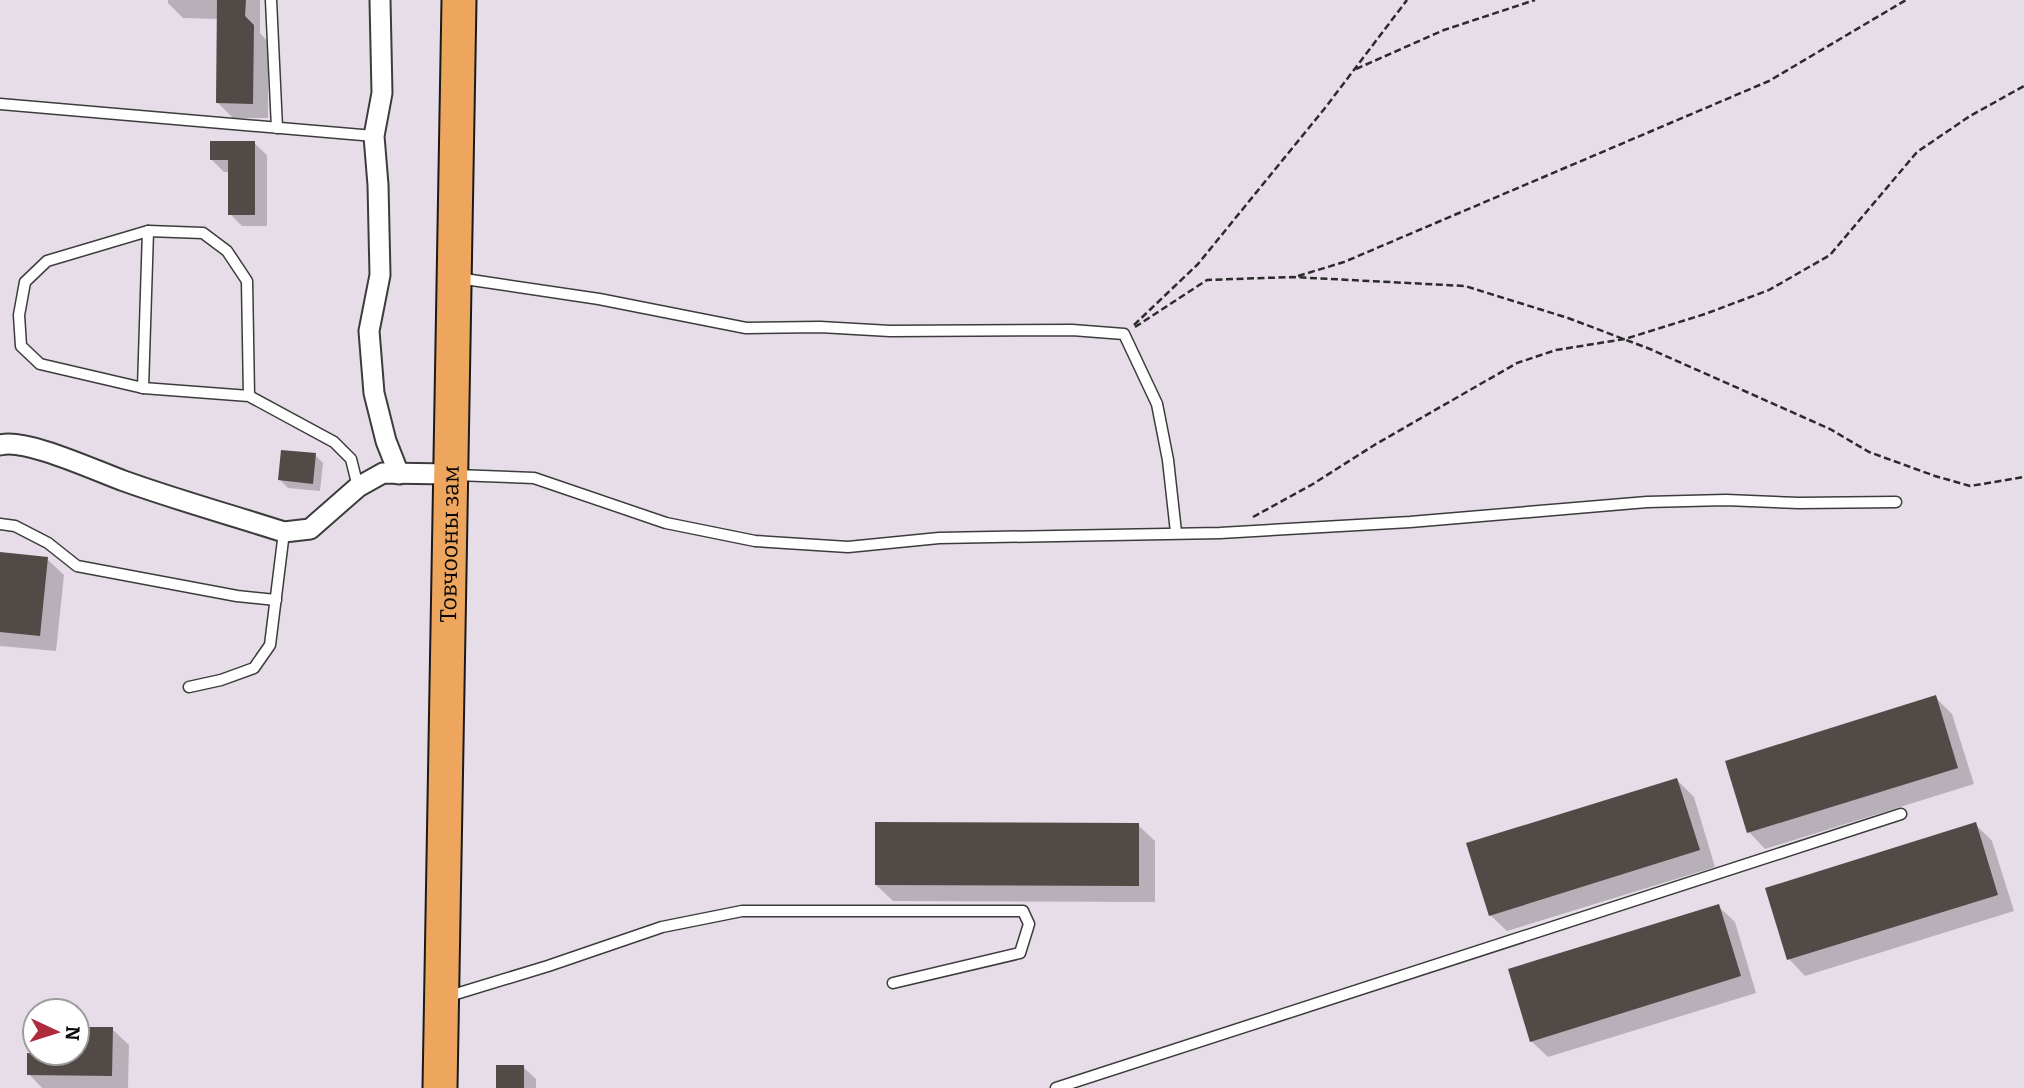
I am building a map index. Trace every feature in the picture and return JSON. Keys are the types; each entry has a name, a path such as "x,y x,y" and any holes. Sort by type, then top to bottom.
{"highway":[{"name":"Товчооны зам","path":"419,1088 427,474 438,0"},
{"name":"Товчооны зам","path":"440,1088 442,998 427,474 455,278 459,0"}],"street":[{"path":"380,0 382,93 374,136 380,275 369,331 374,393 386,441 427,474"},
{"path":"0,445 25,446 47,452 124,481 284,532 310,529 358,487 383,473 427,474"}],"lane":[{"path":"271,0 277,128"},
{"path":"0,104 374,136"},
{"path":"143,388 148,231"},
{"path":"249,396 247,281 227,251 203,233 148,231 47,261 25,282 19,315 22,346 40,364 143,388 249,396 334,442 351,459 358,487"},
{"path":"455,278 598,299 746,328 820,327 890,331 1072,330 1124,334 1157,404 1168,460 1177,532"},
{"path":"427,474 534,478 666,523 755,541 848,547 939,538 1220,533 1410,522 1647,502 1896,502"},
{"path":"0,524 15,526 48,543 77,566 237,596 276,600"},
{"path":"189,687 221,680 254,668 270,645 284,532"},
{"path":"1056,1088 1901,814"},
{"path":"442,998 548,966 662,927 742,911 1023,911 1029,925 1020,953 893,983"}],"path":[{"path":"1124,334 1198,264 1407,0"},
{"path":"1353,70 1444,30 1535,0"},
{"path":"1293,277 1345,262 1769,81 1906,0"},
{"path":"1220,533 1313,484 1376,444 1517,363 1556,349 1625,340 1705,314 1769,289 1830,255 1917,152 1970,116 2024,86"},
{"path":"1124,334 1207,280 1293,277 1465,286 1568,318 1625,340 1830,429 1870,452 1935,476 1970,486 2024,477"}],"shaded area":[{"path":"0,0 2024,0 2024,1088 0,1088"}],"building":[{"path":"217,0 246,0 245,16 254,25 253,104 216,103"},
{"path":"210,141 255,141 255,215 228,215 228,160 210,160"},
{"path":"281,450 316,453 313,484 278,480"},
{"path":"0,552 48,557 40,636 0,632"},
{"path":"1936,695 1958,768 1747,833 1725,761"},
{"path":"1677,778 1700,850 1489,916 1466,843"},
{"path":"875,822 1139,823 1139,886 875,885"},
{"path":"1976,822 1998,895 1787,960 1765,888"},
{"path":"1719,904 1741,976 1530,1042 1508,969"},
{"path":"91,1027 113,1027 112,1076 27,1075 27,1067 91,1067"},
{"path":"496,1065 524,1065 524,1088 496,1088"}]}
